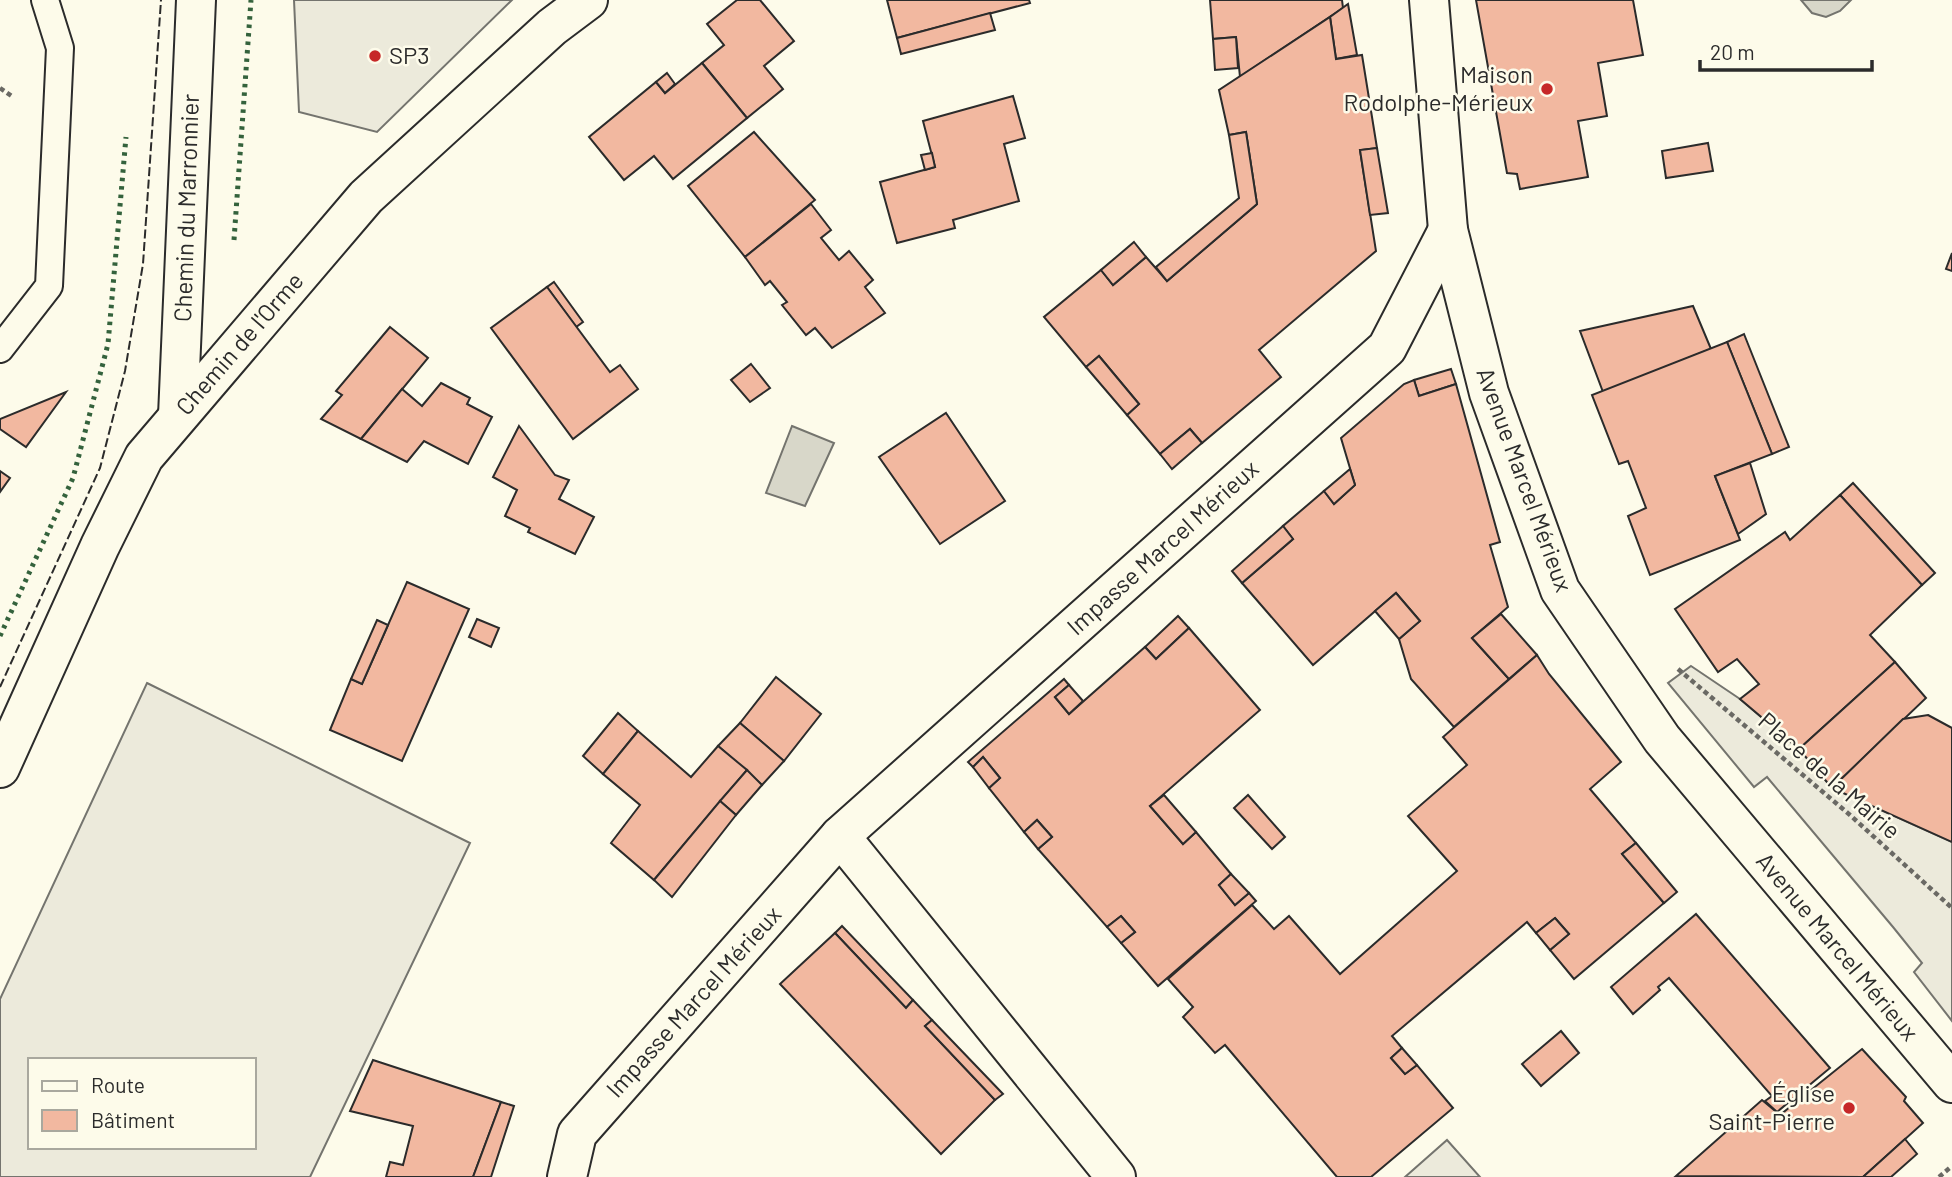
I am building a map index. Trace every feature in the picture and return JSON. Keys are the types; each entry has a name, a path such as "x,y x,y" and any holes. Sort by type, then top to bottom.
{"street":[{"name":"Chemin du Marronnier","path":"178,416 196,0"},
{"name":"Chemin de l'Orme","path":"0,768 100,546 145,457 366,197 552,27 589,0"},
{"name":"Avenue Marcel Mérieux","path":"1429,0 1448,230 1489,393 1560,590 1662,738 1952,1083"},
{"name":"Impasse Marcel Mérieux","path":"567,1177 577,1134 840,836 1388,348 1448,230"},
{"path":"840,836 1116,1177"}],"lane":[{"path":"0,349 49,286 60,48 45,0"}],"path":[{"name":"Place de la Mairie","path":"1682,672 1850,814 1952,908"},
{"path":"1939,1177 1952,1166"}],"shaded area":[{"name":"SP3","path":"294,0 512,0 377,132 299,112"},
{"path":"1801,0 1851,0 1840,11 1826,17 1812,13"},
{"path":"792,426 834,443 805,506 766,493"},
{"path":"1691,666 1740,699 1799,749 1832,788 1952,842 1952,1021 1914,972 1922,963 1767,777 1754,787 1668,683"},
{"path":"147,683 470,843 310,1177 0,1177 0,999"},
{"path":"1447,1140 1480,1177 1405,1177"}],"building":[{"path":"737,0 760,0 794,41 764,66 783,89 747,118 702,63 724,45 707,24"},
{"path":"887,0 1029,0 1030,3 897,38"},
{"path":"1210,0 1342,0 1343,8 1240,77 1236,37 1213,39"},
{"name":"Maison Rodolphe-Mérieux","path":"1476,0 1633,0 1643,55 1598,63 1607,116 1578,121 1588,177 1520,189 1517,174 1507,173"},
{"path":"1348,4 1357,55 1336,59 1330,17"},
{"path":"990,13 995,30 901,54 897,38"},
{"path":"1330,17 1336,59 1362,55 1377,148 1360,150 1376,251 1259,350 1281,377 1202,443 1190,429 1160,454 1127,415 1139,404 1099,356 1086,367 1044,317 1101,270 1113,285 1146,257 1167,281 1257,204 1246,132 1229,135 1219,90"},
{"path":"1236,37 1238,68 1215,70 1213,39"},
{"path":"702,63 747,118 673,179 654,156 624,180 589,137 656,82 665,93"},
{"path":"667,73 675,84 665,93 656,82"},
{"path":"1013,96 1025,138 1004,144 1019,201 953,220 955,228 897,243 880,182 935,167 923,121"},
{"path":"754,132 815,200 745,257 688,186"},
{"path":"1246,132 1257,204 1167,281 1156,267 1239,198 1229,135"},
{"path":"1708,143 1713,171 1666,178 1662,151"},
{"path":"1377,148 1388,213 1370,215 1360,150"},
{"path":"932,153 935,167 925,170 921,155"},
{"path":"811,204 831,230 821,238 839,260 849,251 873,280 865,287 885,313 832,348 815,328 806,335 782,305 787,302 770,281 765,285 745,257"},
{"path":"1134,242 1146,257 1113,285 1101,270"},
{"path":"1952,253 1952,271 1946,269"},
{"path":"554,282 583,322 576,327 547,287"},
{"path":"547,287 610,372 620,365 638,389 573,439 491,328"},
{"path":"1693,306 1711,349 1603,392 1580,331"},
{"path":"390,327 428,358 361,439 321,419 342,395 336,391"},
{"path":"1744,334 1789,447 1772,454 1727,342"},
{"path":"1727,342 1772,454 1715,476 1740,540 1650,575 1628,516 1646,508 1628,461 1619,464 1592,395"},
{"path":"1099,356 1139,404 1127,415 1086,367"},
{"path":"751,364 770,388 750,402 731,380"},
{"path":"1451,369 1456,384 1419,396 1414,380"},
{"path":"1414,380 1419,396 1456,384 1500,542 1490,545 1508,607 1472,638 1509,679 1454,727 1411,679 1399,639 1420,621 1396,593 1313,665 1242,583 1293,539 1283,526 1324,491 1334,504 1355,485 1341,438 1404,384"},
{"path":"441,383 470,398 467,404 492,417 468,464 424,441 407,462 361,439 402,389 422,406"},
{"path":"66,392 26,447 0,429 0,419"},
{"path":"946,413 1005,501 940,544 879,457"},
{"path":"519,426 555,475 569,480 559,499 594,517 575,554 528,532 530,528 505,516 517,490 493,477"},
{"path":"1190,429 1202,443 1172,469 1160,454"},
{"path":"1750,463 1766,514 1738,534 1715,476"},
{"path":"1350,469 1355,485 1334,504 1324,491"},
{"path":"0,471 10,478 0,492"},
{"path":"1853,483 1935,573 1922,585 1840,495"},
{"path":"1840,495 1922,585 1870,635 1895,662 1799,749 1740,699 1759,684 1737,659 1718,672 1675,609 1785,532 1790,540"},
{"path":"1283,526 1293,539 1242,583 1232,571"},
{"path":"407,582 469,609 402,761 330,730 351,679 362,684"},
{"path":"1396,593 1420,621 1399,639 1375,611"},
{"path":"1501,614 1537,655 1509,679 1472,638"},
{"path":"1178,616 1189,628 1156,659 1145,647"},
{"path":"477,619 499,628 491,647 469,637"},
{"path":"377,620 388,625 362,684 351,679"},
{"path":"1189,628 1260,710 1150,806 1183,844 1196,832 1231,874 1219,885 1235,905 1249,893 1256,901 1158,986 1121,943 1135,932 1121,916 1107,927 1038,849 1052,837 1037,820 1024,832 989,788 1000,778 983,757 973,767 968,762 1064,679 1069,685 1055,697 1069,714 1145,647 1156,659"},
{"path":"1537,655 1549,674 1621,762 1590,789 1636,843 1622,854 1664,903 1574,979 1550,950 1569,934 1555,918 1536,933 1527,922 1392,1036 1402,1048 1391,1058 1405,1074 1417,1065 1453,1108 1371,1177 1337,1177 1225,1045 1215,1053 1183,1017 1193,1007 1168,979 1252,905 1274,929 1289,916 1340,974 1457,871 1408,816 1467,765 1443,737"},
{"path":"1895,662 1926,698 1832,788 1799,749"},
{"path":"776,677 821,714 784,761 740,723"},
{"path":"1069,685 1083,701 1069,714 1055,697"},
{"path":"618,713 638,731 603,774 583,756"},
{"path":"1928,715 1952,728 1952,842 1832,788 1903,719"},
{"path":"740,723 784,761 762,785 718,746"},
{"path":"638,731 691,777 718,746 747,770 654,880 611,843 640,805 603,774"},
{"path":"983,757 1000,778 989,788 973,767"},
{"path":"747,770 762,785 736,815 720,801"},
{"path":"1164,795 1196,832 1183,844 1150,806"},
{"path":"1248,795 1285,837 1272,849 1234,808"},
{"path":"720,801 736,815 672,897 654,880"},
{"path":"1037,820 1052,837 1038,849 1024,832"},
{"path":"1636,843 1677,892 1664,903 1622,854"},
{"path":"1231,874 1249,893 1235,905 1219,885"},
{"path":"1696,914 1830,1068 1777,1112 1765,1101 1772,1096 1669,978 1658,987 1660,990 1633,1014 1611,987"},
{"path":"1121,916 1135,932 1121,943 1107,927"},
{"path":"1555,918 1569,934 1550,950 1536,933"},
{"path":"842,926 913,1000 906,1008 835,933"},
{"path":"835,933 906,1008 913,1000 932,1020 925,1026 995,1100 941,1154 780,984"},
{"path":"932,1020 1003,1094 995,1100 925,1026"},
{"path":"1561,1031 1579,1053 1541,1086 1522,1064"},
{"path":"1402,1048 1417,1065 1405,1074 1391,1058"},
{"name":"Église Saint-Pierre","path":"1862,1049 1906,1097 1904,1101 1923,1123 1863,1177 1676,1176 1762,1100 1780,1115"},
{"path":"373,1060 501,1102 473,1177 386,1177 390,1162 403,1165 413,1126 350,1111"},
{"path":"501,1102 514,1106 491,1177 473,1177"},
{"path":"1905,1139 1917,1154 1891,1177 1863,1177"}],"hedge":[{"path":"234,240 251,0"},
{"path":"0,636 73,478 108,344 126,137"}],"fence":[{"path":"0,687 100,468 125,371 143,264 161,0"}],"place":[{"name":"SP3","path":"375,56"},
{"name":"Maison Rodolphe-Mérieux","path":"1547,89"},
{"name":"Église Saint-Pierre","path":"1849,1108"}]}
